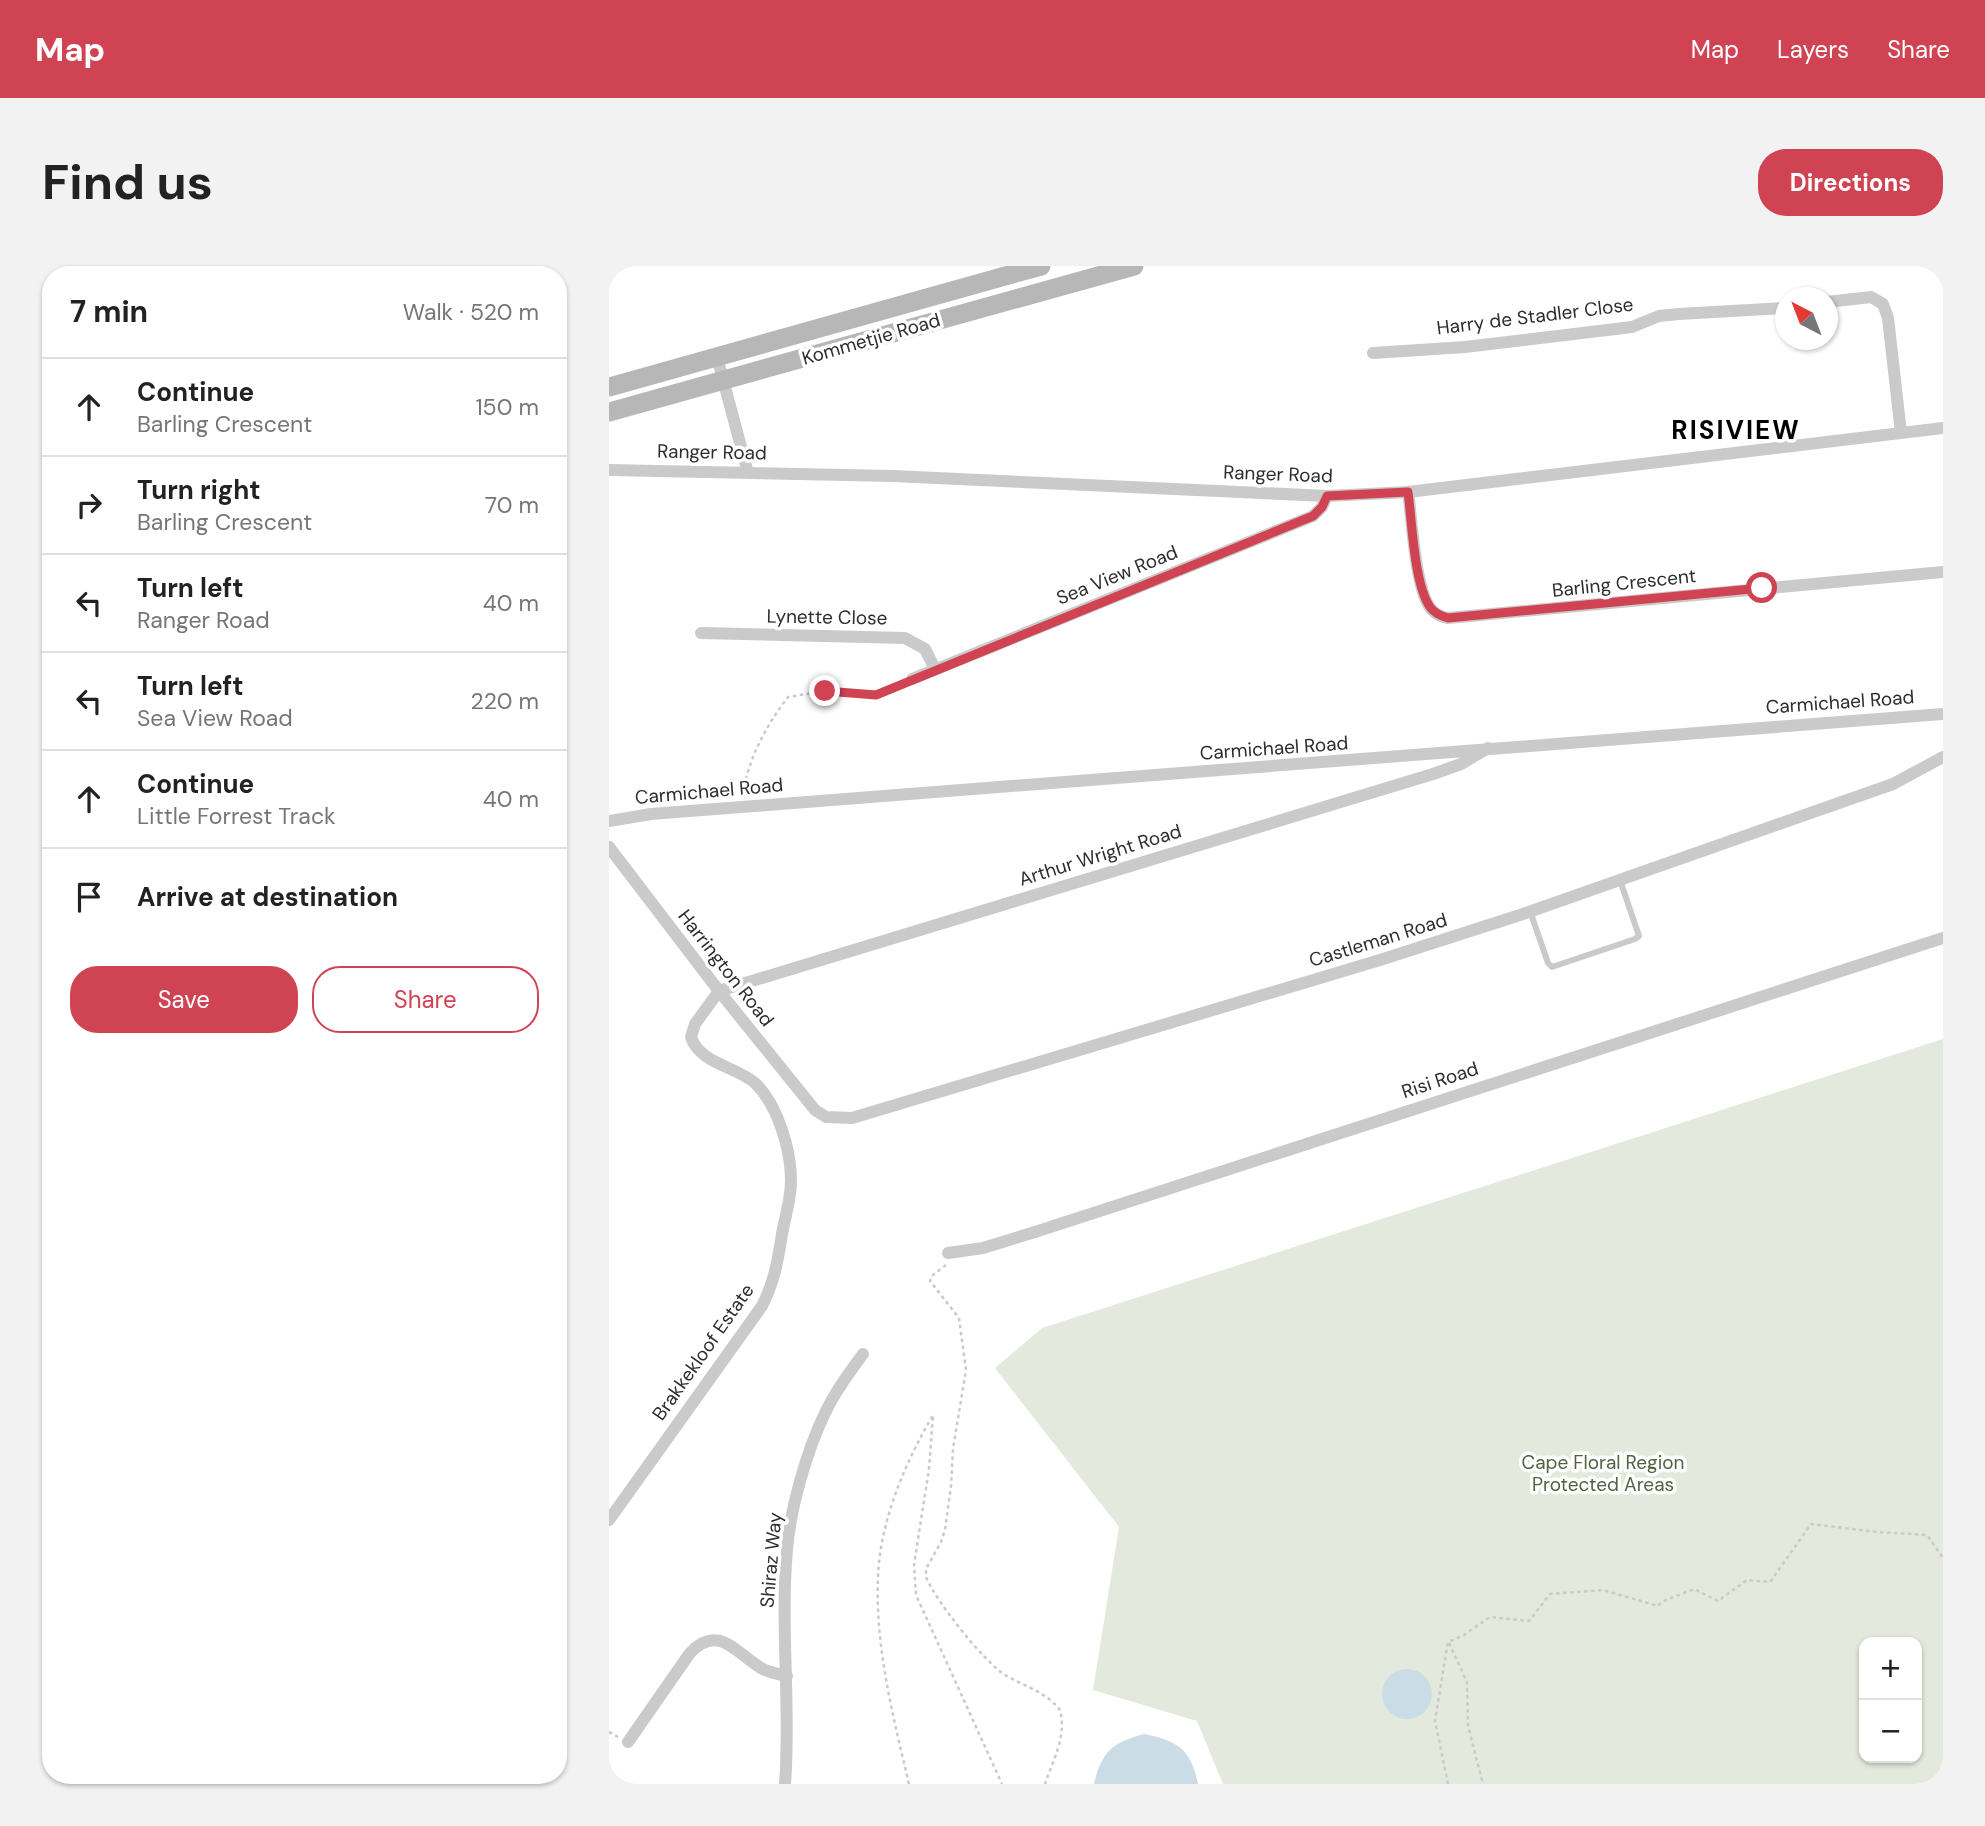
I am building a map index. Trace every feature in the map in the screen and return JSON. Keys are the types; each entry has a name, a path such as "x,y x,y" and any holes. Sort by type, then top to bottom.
{"main road":[{"name":"Kommetjie Road","path":"609,387 1041,266"},
{"name":"Kommetjie Road","path":"609,412 1134,266"}],"street":[{"path":"1838,301 1871,298 1883,304 1888,318 1901,433"},
{"name":"Harry de Stadler Close","path":"1373,353 1465,347 1632,327 1659,316 1775,309"},
{"path":"717,357 748,472"},
{"name":"Ranger Road","path":"609,470 893,476 1327,496 1408,492 1943,428"},
{"name":"Barling Crescent","path":"1408,492 1424,598 1433,611 1448,618 1943,572"},
{"name":"Sea View Road","path":"912,679 1313,516 1322,507 1327,496"},
{"name":"Lynette Close","path":"701,633 905,638 925,649 935,669"},
{"name":"Carmichael Road","path":"609,821 651,814 1943,714"},
{"name":"Arthur Wright Road","path":"719,991 1433,774 1473,758 1488,748"},
{"name":"Castleman Road","path":"815,1111 826,1117 843,1119 879,1111 1380,960 1621,880 1893,784 1943,757"},
{"name":"Harrington Road","path":"609,847 815,1111"},
{"name":"Risi Road","path":"948,1253 962,1252 1038,1231 1943,938"},
{"name":"Brakkekloof Estate","path":"609,1520 754,1318 768,1296 777,1266 791,1182 779,1118 758,1086 749,1078 702,1053 691,1038 695,1024 719,991"},
{"name":"Shiraz Way","path":"785,1784 785,1592 787,1550 796,1497 825,1413 863,1354"},
{"path":"628,1742 690,1653 707,1640 714,1639 727,1644 766,1671 787,1676"}],"lane":[{"path":"1530,911 1548,963 1552,967 1635,939 1639,936 1621,880"}],"path":[{"path":"741,807 753,753 774,715 788,697 825,691 876,695 912,679"},
{"path":"962,1252 933,1275 930,1281 959,1318 966,1370 953,1450 945,1530 926,1569 926,1577 961,1629 990,1663 1005,1675 1041,1694 1060,1710 1062,1728 1059,1746 1045,1784"},
{"path":"909,1784 887,1693 879,1625 878,1575 892,1506 906,1468 933,1415 929,1469 914,1565 916,1595 1002,1784"},
{"path":"1448,1642 1464,1635 1490,1617 1529,1621 1550,1594 1603,1590 1658,1606 1661,1602 1694,1589 1718,1601 1747,1580 1770,1582 1811,1524 1927,1535 1943,1558"},
{"path":"1448,1642 1435,1721 1448,1784"},
{"path":"1448,1642 1467,1682 1468,1726 1483,1784"}],"green space":[{"name":"Cape Floral Region Protected Areas","path":"1943,1039 1943,1784 1223,1784 1197,1721 1093,1690 1119,1527 995,1368 1042,1328"}],"water":[{"path":"1407,1669 1424,1677 1432,1694 1424,1711 1407,1719 1390,1711 1382,1694 1390,1677"},
{"path":"1144,1734 1166,1740 1181,1749 1191,1762 1198,1784 1094,1784 1101,1764 1110,1750 1124,1741"}],"district":[{"name":"RISIVIEW","path":"1736,430"}],"route":[{"path":"825,691 876,695 1316,515 1327,496 1408,492 1424,598 1433,611 1448,618 1762,588"}]}
